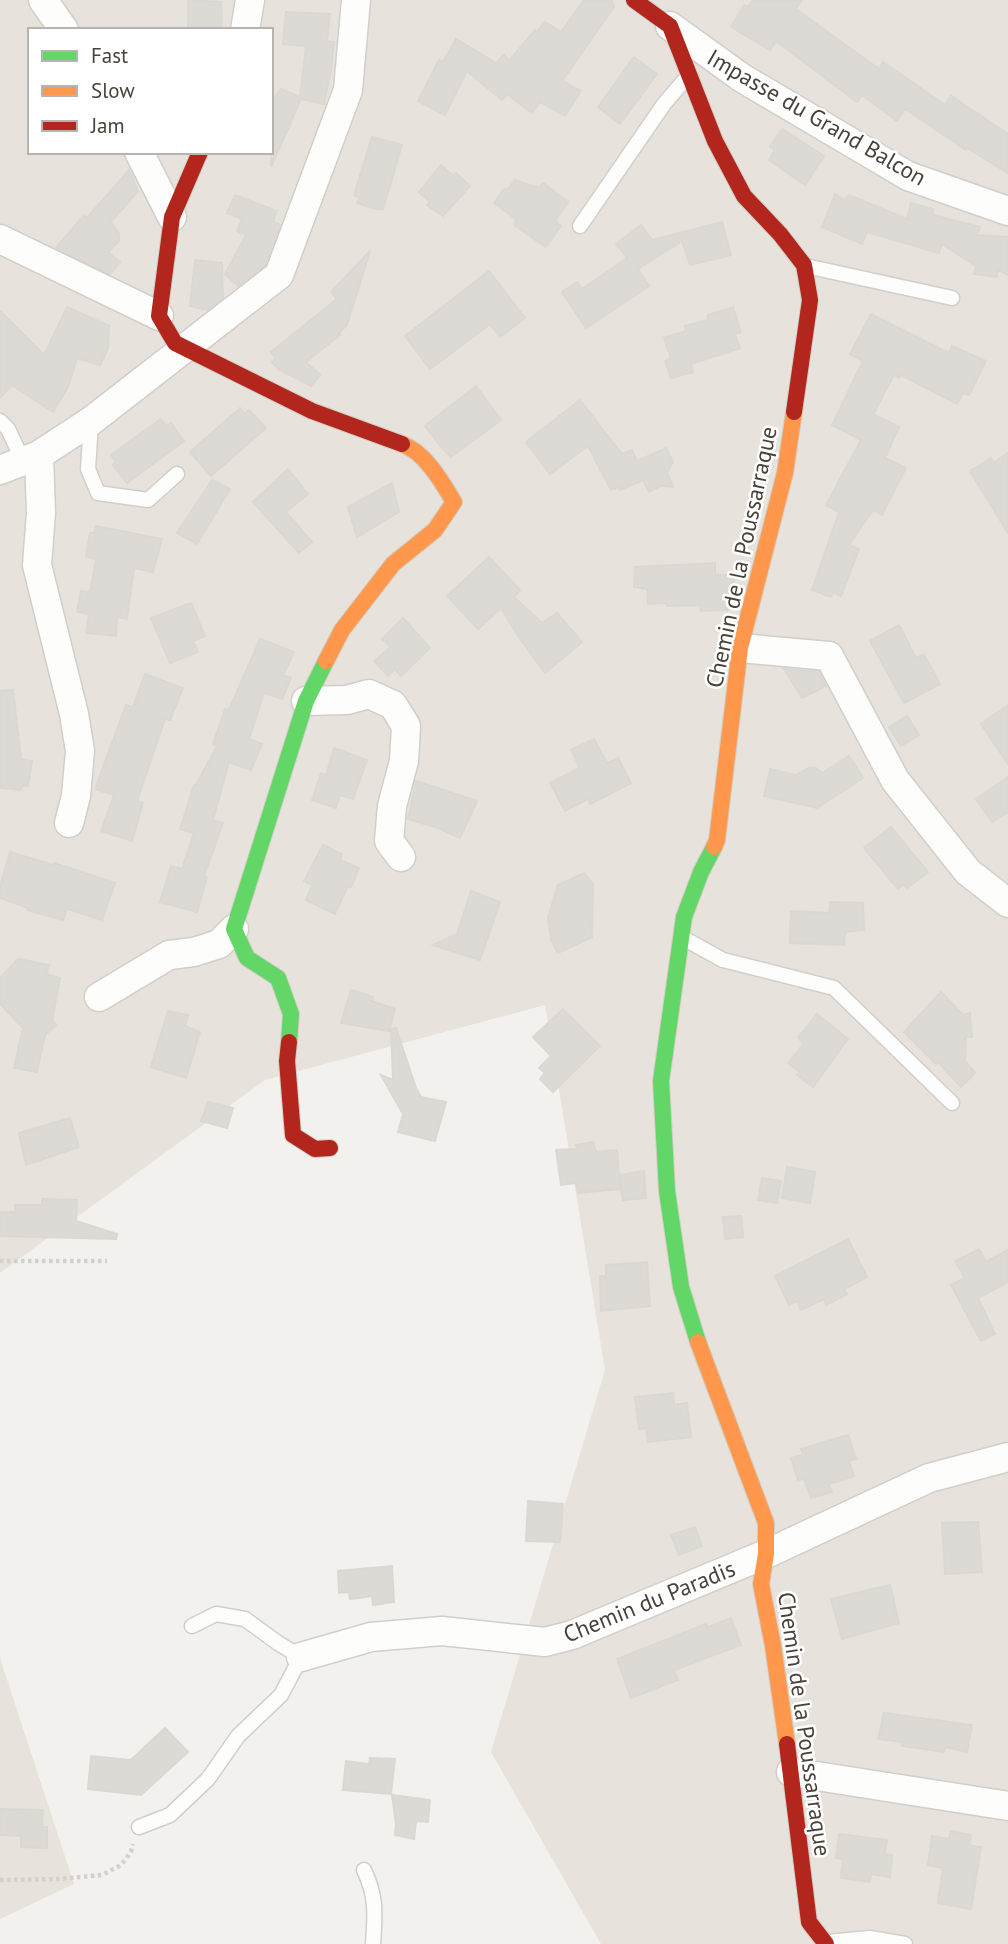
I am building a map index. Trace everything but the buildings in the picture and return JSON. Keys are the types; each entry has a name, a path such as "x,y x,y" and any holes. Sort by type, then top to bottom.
{"street":[{"path":"43,0 63,28"},
{"path":"245,28 250,0"},
{"path":"69,823 76,796 80,751 74,714 37,565 41,513 21,462 90,421 279,275 348,90 356,0"},
{"path":"634,0 670,26"},
{"name":"Chemin de la Poussarraque","path":"670,26 715,141 744,196 780,234 804,265 810,300 785,474 740,648 717,840 701,872 684,917 661,1081 667,1191 681,1287 703,1359 766,1523 766,1554 761,1584 791,1772 806,1928 825,1943"},
{"name":"Impasse du Grand Balcon","path":"670,26 742,78 908,176 1008,211"},
{"path":"140,154 172,217"},
{"path":"159,316 172,217 199,154"},
{"path":"0,239 159,316 175,343 312,411 408,446 436,471 454,502 435,530 393,564 342,629 306,701 234,929 219,944 194,952 169,955 99,997"},
{"path":"740,648 829,656 895,779 968,872 1008,903"},
{"path":"306,701 347,700 369,694 393,705 400,715 406,726 404,761 392,806 389,841 401,857"},
{"path":"234,929 247,958 278,978 291,1014 287,1060 293,1135 315,1149 330,1148"},
{"name":"Chemin du Paradis","path":"301,1657 371,1637 442,1631 545,1642 572,1635 766,1554 929,1478 1008,1457"},
{"path":"791,1772 1008,1806"}],"lane":[{"path":"580,226 664,104 689,75"},
{"path":"804,265 952,298"},
{"path":"0,421 8,429 21,462"},
{"path":"90,421 88,469 98,493 148,500 177,474"},
{"path":"681,937 723,960 834,988 951,1104"},
{"path":"139,1827 170,1815 208,1779 238,1736 281,1695 301,1657 246,1619 216,1615 192,1626"},
{"path":"364,1870 372,1886 375,1913 373,1944"},
{"path":"825,1943 870,1938 905,1944"}],"path":[{"path":"0,1261 107,1261"},
{"path":"0,1880 59,1880 102,1875 121,1865 131,1852 139,1827"}],"shaded area":[{"path":"0,0 1008,0 1008,1944 601,1944 491,1752 605,1370 545,1005 265,1080 0,1273"},
{"path":"0,1658 74,1884 0,1919"}],"traffic: fast":[{"path":"289,1042 291,1014 278,978 247,958 234,929 306,701 326,661"},
{"path":"698,1342 681,1287 667,1191 661,1081 684,917 701,872 714,847"}],"traffic: slow":[{"path":"714,847 740,648 785,473 794,412"},
{"path":"326,661 342,630 393,564 435,530 454,502 425,461 402,444"},
{"path":"698,1342 766,1523 766,1554 761,1584 787,1744"}],"traffic: jam":[{"path":"634,0 670,26 715,141 744,196 780,234 804,265 810,300 794,412"},
{"path":"199,154 172,217 159,316 175,343 312,411 402,444"},
{"path":"289,1042 287,1061 293,1135 315,1149 330,1148"},
{"path":"787,1744 809,1922 826,1944"}]}
